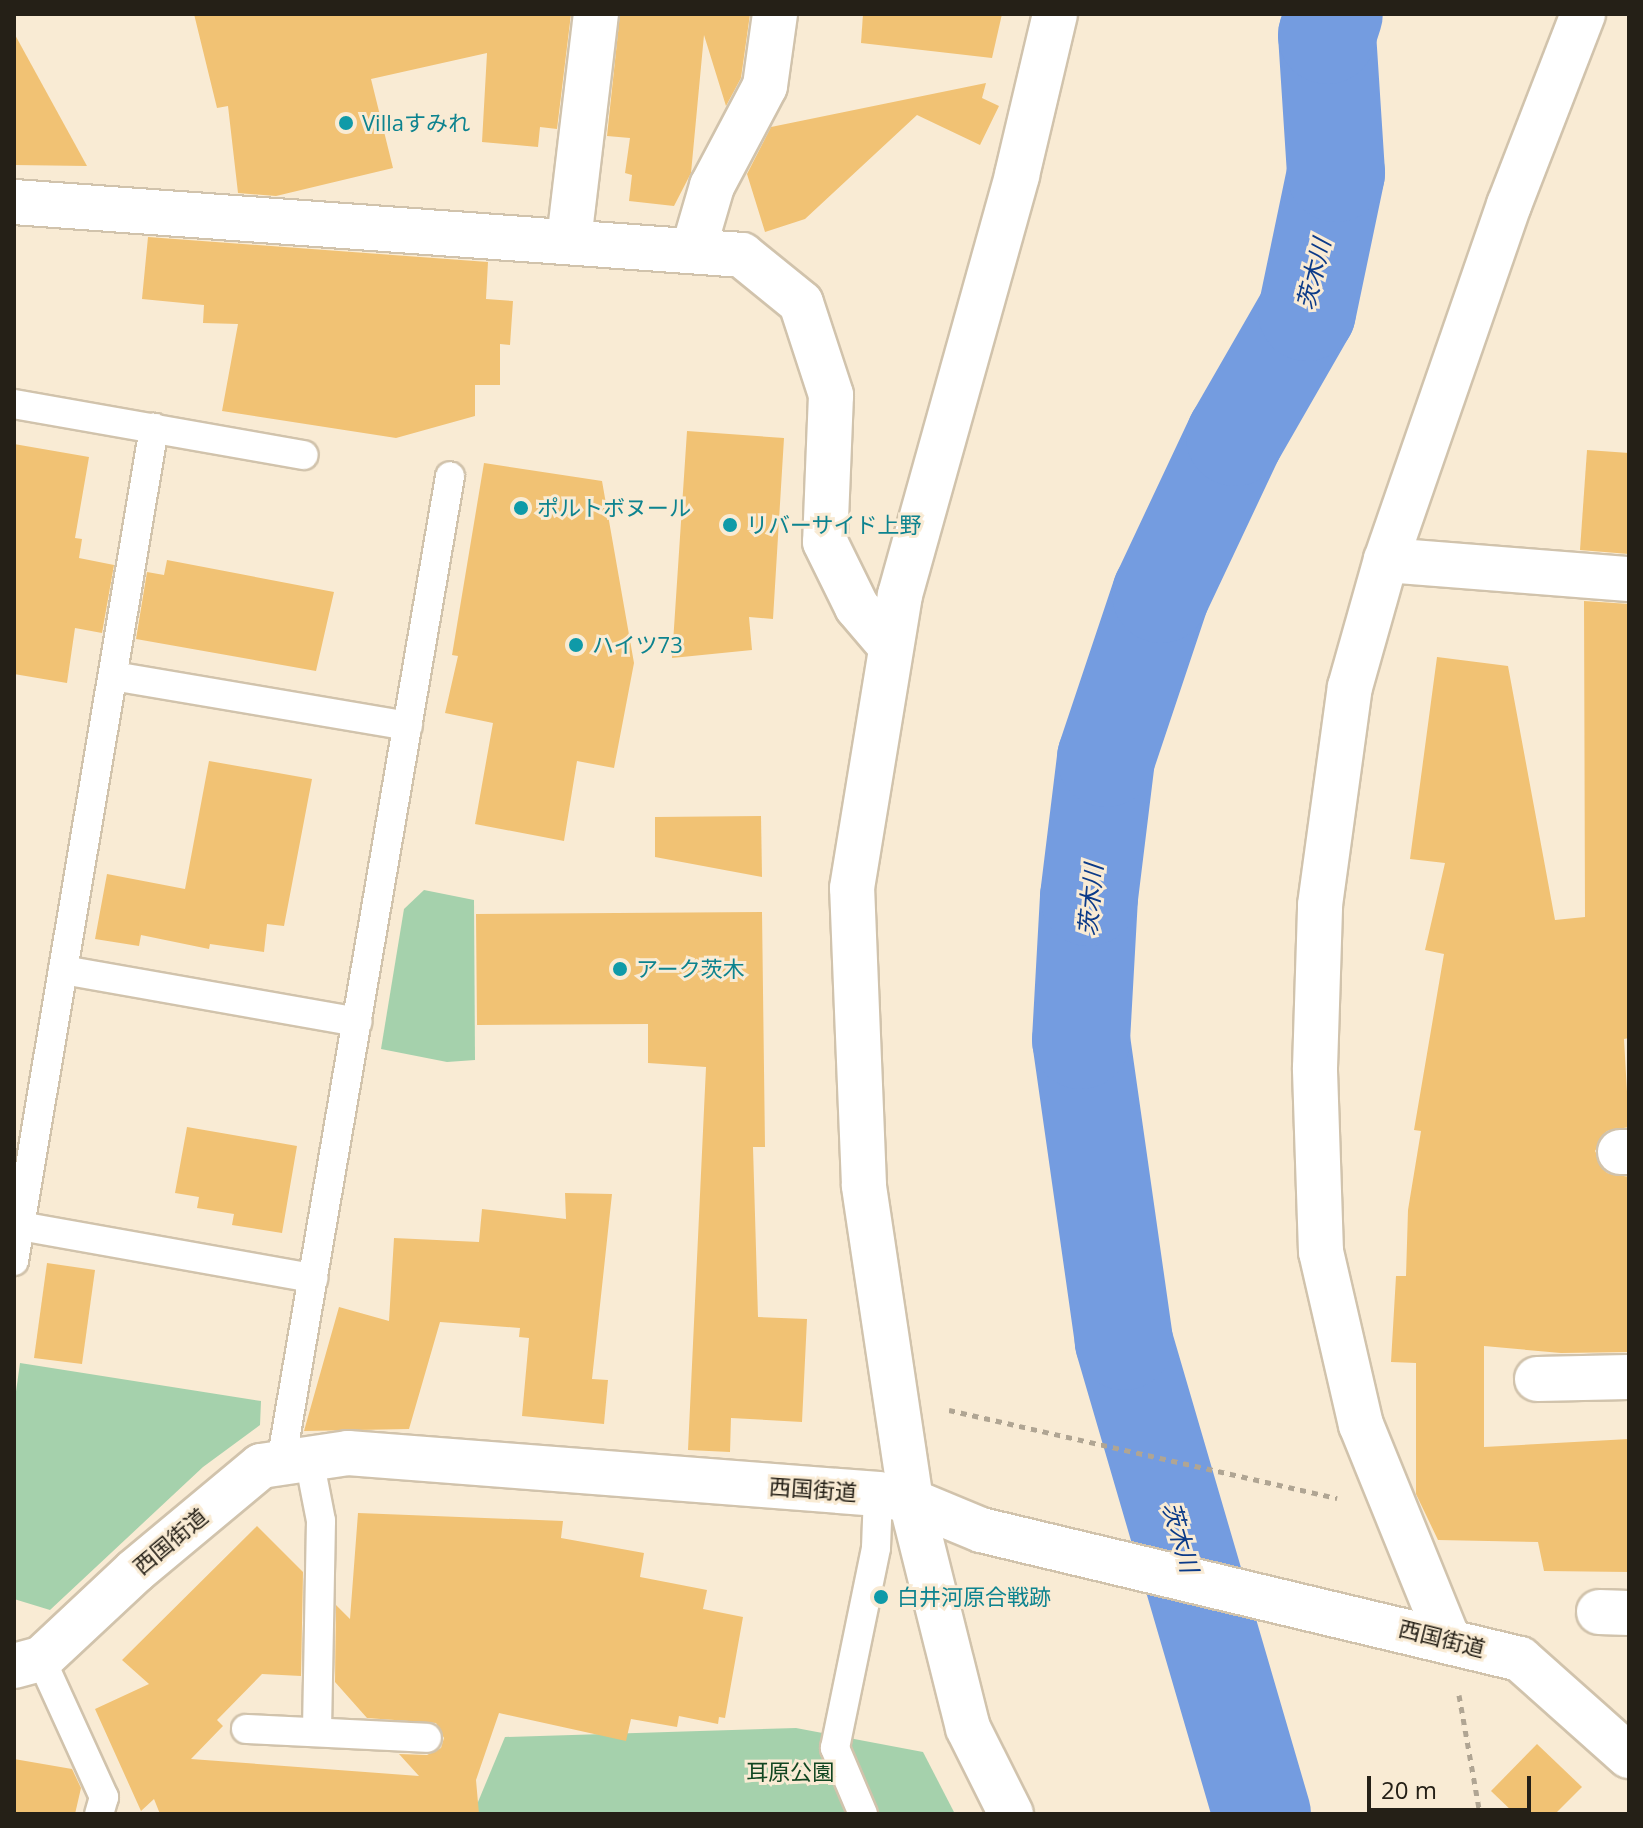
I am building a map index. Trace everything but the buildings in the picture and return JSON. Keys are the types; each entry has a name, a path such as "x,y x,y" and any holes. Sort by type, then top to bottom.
{"street":[{"path":"569,240 596,14"},
{"path":"693,251 712,186 765,86 775,14"},
{"path":"1011,1814 968,1728 894,1498 864,1185 852,888 900,595 1017,175 1055,14"},
{"path":"1448,1639 1361,1425 1321,1252 1315,1068 1320,905 1350,687 1386,560 1519,176 1583,14"},
{"path":"14,202 742,255 801,303 831,395 825,542 857,607 891,647"},
{"path":"1386,560 1629,579"},
{"path":"1537,1379 1629,1377"},
{"name":"西国街道","path":"28,1663 261,1466 348,1453 894,1498 981,1530 1448,1639 1520,1659 1629,1756"}],"lane":[{"path":"14,404 304,455"},
{"path":"14,1261 154,428"},
{"path":"317,1729 321,1521 295,1461 313,1278 450,476"},
{"path":"113,676 408,726"},
{"path":"63,970 357,1022"},
{"path":"20,1226 313,1278"},
{"path":"863,1814 835,1748 876,1548 894,1498"},
{"path":"28,1663 104,1797 99,1814"},
{"path":"246,1729 317,1729 427,1738"}],"path":[{"path":"944,1409 1344,1499"},
{"path":"1448,1639 1480,1814"}],"green space":[{"path":"424,890 474,900 475,1060 447,1062 381,1049 404,909"},
{"path":"20,1363 261,1401 260,1425 203,1467 50,1610 14,1599 14,1406"},
{"name":"耳原公園","path":"796,1728 923,1752 955,1814 473,1814 505,1737"}],"waterway":[{"name":"茨木川","path":"1262,1814 1124,1341 1081,1040 1089,897 1106,758 1161,594 1235,437 1307,312 1336,173 1327,35 1334,14"}],"place":[{"name":"Villaすみれ","path":"346,123"},
{"name":"ポルトボヌール","path":"521,508"},
{"name":"リバーサイド上野","path":"730,525"},
{"name":"ハイツ73","path":"576,645"},
{"name":"アーク茨木","path":"620,969"},
{"name":"白井河原合戦跡","path":"881,1597"}]}
